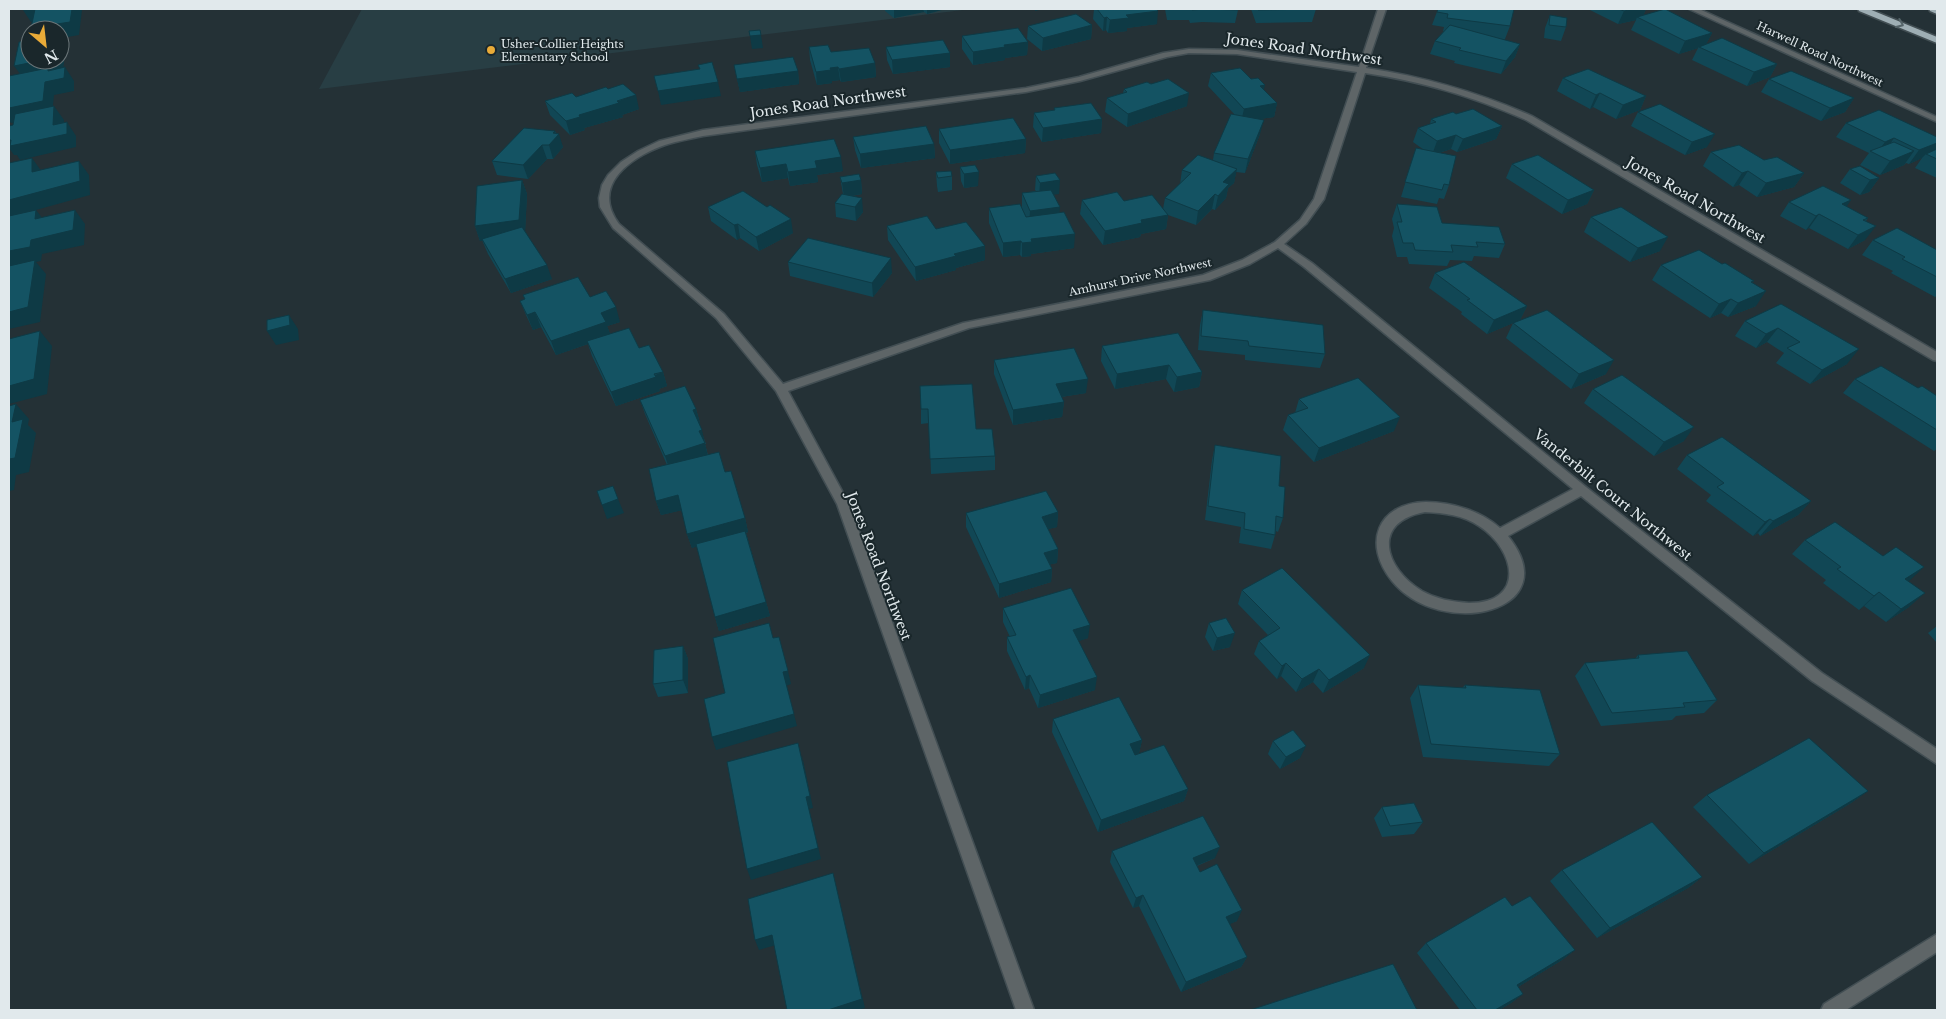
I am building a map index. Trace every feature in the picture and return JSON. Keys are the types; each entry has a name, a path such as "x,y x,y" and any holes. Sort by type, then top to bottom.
{"highway":[{"path":"1862,9 1937,40"},
{"path":"1932,9 1937,11"}],"street":[{"name":"Amhurst Drive Northwest","path":"781,389 967,325 1206,278 1246,262 1278,244 1303,222 1319,199 1382,9"},
{"name":"Harwell Road Northwest","path":"1693,9 1937,120"},
{"name":"Jones Road Northwest","path":"1025,1010 843,504 781,389 720,316 616,226 606,212 604,194 612,176 628,160 657,144 703,133 1026,90 1080,79 1166,55 1189,52 1237,52 1362,70 1452,88 1490,101 1529,118 1937,357"},
{"name":"Vanderbilt Court Northwest","path":"1278,244 1308,265 1582,490 1816,677 1937,758"},
{"path":"1499,535 1582,490"},
{"path":"1425,507 1444,508 1464,513 1483,523 1499,535 1512,552 1518,570 1514,586 1503,599 1485,607 1462,609 1438,604 1415,593 1397,578 1385,561 1381,544 1384,529 1393,518 1407,510 1425,507"},
{"path":"1830,1010 1937,942"}],"shaded area":[{"name":"Usher-Collier Heights Elementary School","path":"362,9 971,9 319,89"}],"building":[{"path":"35,9 72,9 70,22 70,20 33,20"},
{"path":"1097,9 1156,9 1158,11 1126,15 1129,18 1110,20 1107,17 1104,18"},
{"path":"1204,9 1237,9 1238,10"},
{"path":"1258,9 1316,9 1258,10"},
{"path":"1438,9 1514,9 1510,26 1447,18 1448,14 1437,12"},
{"path":"1665,9 1712,33 1685,41 1637,17"},
{"path":"1076,14 1092,25 1043,38 1028,26"},
{"path":"1550,15 1567,18 1566,27 1549,25"},
{"path":"1450,25 1520,44 1506,61 1459,50 1461,48 1435,41"},
{"path":"1018,28 1028,42 973,52 962,36"},
{"path":"760,30 761,35 750,36 749,31"},
{"path":"1722,38 1777,64 1754,72 1699,47"},
{"path":"943,40 950,53 892,60 886,47"},
{"path":"19,42 20,65 14,66"},
{"path":"828,45 831,52 869,48 875,63 839,69 838,67 830,68 831,70 816,72 809,47"},
{"path":"793,57 798,71 737,79 734,65"},
{"path":"712,62 718,82 658,91 654,76 700,69 698,65"},
{"path":"1240,68 1251,79 1258,78 1265,85 1260,86 1277,103 1244,109 1211,73"},
{"path":"1588,69 1646,96 1623,105 1600,93 1596,95 1563,78"},
{"path":"38,70 65,70 64,78 45,82 43,101 9,108 9,76"},
{"path":"1791,71 1854,98 1830,108 1769,79"},
{"path":"1168,79 1189,93 1128,114 1107,98 1127,92 1124,89 1147,82 1151,84"},
{"path":"623,84 636,95 617,101 619,103 579,115 580,117 566,121 545,101 572,93 576,97 606,87 608,89"},
{"path":"1091,103 1102,119 1043,128 1034,113 1055,110 1054,108"},
{"path":"1660,104 1715,134 1692,142 1638,112"},
{"path":"54,106 53,125 67,122 67,134 10,146 9,126 13,125 15,114"},
{"path":"1473,109 1502,126 1463,139 1456,135 1437,141 1418,128 1436,122 1431,119 1453,112 1456,114"},
{"path":"1879,110 1937,137 1937,143 1919,150 1894,138 1885,142 1846,123"},
{"path":"1231,114 1264,120 1248,159 1214,153"},
{"path":"1013,118 1026,139 950,150 939,129"},
{"path":"926,126 934,144 860,154 853,137"},
{"path":"524,128 555,131 553,133 559,134 549,145 542,145 523,165 492,161"},
{"path":"834,139 841,157 815,161 817,168 788,172 786,164 760,168 755,151"},
{"path":"1894,142 1914,151 1890,161 1870,151"},
{"path":"1739,145 1764,160 1777,157 1804,173 1766,183 1748,171 1742,173 1711,152"},
{"path":"1416,148 1456,156 1449,185 1444,184 1442,190 1405,182"},
{"path":"1937,149 1937,159 1926,154"},
{"path":"1198,155 1237,169 1223,182 1229,184 1218,196 1215,194 1198,211 1165,198 1191,173 1182,170"},
{"path":"1538,155 1594,190 1568,200 1512,164"},
{"path":"32,158 32,172 79,161 80,181 9,200 9,163"},
{"path":"975,165 979,172 964,174 960,167"},
{"path":"1860,166 1879,178 1870,180 1850,169"},
{"path":"951,171 952,176 938,178 936,172"},
{"path":"1055,173 1060,180 1040,183 1036,176"},
{"path":"859,174 861,180 842,183 840,177"},
{"path":"522,180 519,220 475,226 477,186"},
{"path":"1823,186 1851,200 1842,204 1868,218 1863,220 1876,226 1858,235 1819,214 1816,216 1789,202"},
{"path":"1051,190 1060,207 1030,211 1022,193"},
{"path":"743,191 767,207 770,205 791,219 756,237 708,207"},
{"path":"1117,192 1124,201 1152,195 1168,215 1141,220 1142,223 1105,231 1082,200"},
{"path":"842,194 862,198 855,207 835,203"},
{"path":"1020,204 1026,217 1064,212 1075,234 1031,239 1032,242 1003,243 989,208"},
{"path":"1397,204 1437,207 1442,223 1499,227 1505,244 1476,242 1478,247 1451,245 1453,252 1415,250 1413,243 1403,243 1397,222 1402,222"},
{"path":"1621,207 1668,237 1638,248 1591,217"},
{"path":"36,210 35,219 75,210 73,230 31,240 30,247 9,251 9,216"},
{"path":"927,216 936,229 966,222 985,246 915,267 887,226"},
{"path":"522,227 547,265 505,279 482,239"},
{"path":"1897,228 1937,250 1937,277 1902,259 1905,257 1873,240"},
{"path":"808,238 891,258 872,283 788,262"},
{"path":"1699,250 1722,264 1725,263 1766,291 1738,303 1731,299 1719,304 1661,265"},
{"path":"35,260 28,307 9,312 9,266"},
{"path":"1464,262 1527,306 1494,320 1435,273"},
{"path":"578,277 590,297 606,291 616,307 601,313 606,322 551,341 535,312 527,315 520,301 525,299 523,295"},
{"path":"1781,304 1859,349 1822,370 1787,348 1800,342 1778,328 1766,334 1745,321"},
{"path":"1203,310 1323,325 1325,354 1249,346 1248,341 1201,336"},
{"path":"1547,310 1614,360 1579,374 1513,323"},
{"path":"289,315 290,325 267,331 267,320"},
{"path":"629,328 639,348 649,345 663,372 654,374 656,377 611,392 587,341"},
{"path":"40,331 34,379 9,386 9,339"},
{"path":"1178,333 1202,372 1177,377 1169,365 1117,374 1102,346"},
{"path":"1074,348 1088,379 1056,384 1064,402 1013,410 994,360"},
{"path":"1881,366 1918,388 1922,386 1937,396 1937,430 1855,379"},
{"path":"1622,375 1694,427 1664,442 1593,389"},
{"path":"1358,378 1400,417 1319,448 1288,415 1308,408 1299,399"},
{"path":"972,384 976,429 992,429 995,456 930,459 928,409 921,409 920,386"},
{"path":"685,386 696,409 693,410 702,430 699,431 705,443 665,456 640,400"},
{"path":"16,404 12,422 23,419 15,458 9,459 9,406"},
{"path":"1722,437 1811,501 1773,521 1770,519 1765,522 1717,487 1724,483 1687,455"},
{"path":"1215,445 1281,456 1279,486 1285,487 1283,518 1276,516 1275,535 1244,529 1245,513 1208,506"},
{"path":"719,452 725,472 731,471 745,518 687,534 678,495 656,501 649,469"},
{"path":"613,486 618,499 602,505 597,491"},
{"path":"1046,491 1058,512 1042,517 1058,549 1044,553 1052,569 999,584 966,513"},
{"path":"1835,522 1883,556 1896,547 1924,567 1905,579 1925,593 1901,609 1879,592 1874,596 1837,569 1841,567 1805,540"},
{"path":"745,531 766,602 715,617 696,544"},
{"path":"1282,568 1370,655 1329,680 1319,669 1302,679 1286,663 1282,666 1259,641 1280,628 1242,590"},
{"path":"1071,588 1090,625 1073,630 1097,677 1040,695 1030,675 1026,677 1007,637 1016,635 1003,608"},
{"path":"1226,618 1235,633 1217,638 1209,623"},
{"path":"769,623 773,638 779,637 788,671 783,672 794,714 712,737 704,699 725,693 713,638"},
{"path":"683,646 683,680 653,684 654,650"},
{"path":"1687,651 1717,700 1683,703 1685,707 1612,713 1585,663 1639,658 1638,655"},
{"path":"1418,685 1466,688 1465,685 1540,690 1560,754 1431,744"},
{"path":"1119,697 1142,740 1130,744 1135,755 1164,745 1188,789 1101,820 1053,719"},
{"path":"1293,730 1306,746 1286,757 1273,741"},
{"path":"1809,738 1868,791 1764,853 1707,795"},
{"path":"798,743 810,796 806,797 818,848 747,869 727,762"},
{"path":"1414,803 1423,822 1390,826 1382,807"},
{"path":"1203,816 1220,847 1193,858 1200,872 1217,864 1242,910 1226,917 1247,957 1186,982 1143,895 1136,898 1112,851"},
{"path":"1652,822 1702,877 1610,928 1562,870"},
{"path":"833,873 862,999 828,1010 787,1010 772,935 755,940 748,899"},
{"path":"1530,896 1575,950 1517,985 1523,994 1495,1010 1477,1010 1426,943 1505,897 1512,906"},
{"path":"1393,964 1417,1010 1250,1010"}],"place":[{"name":"Usher-Collier Heights Elementary School","path":"491,50"}]}
